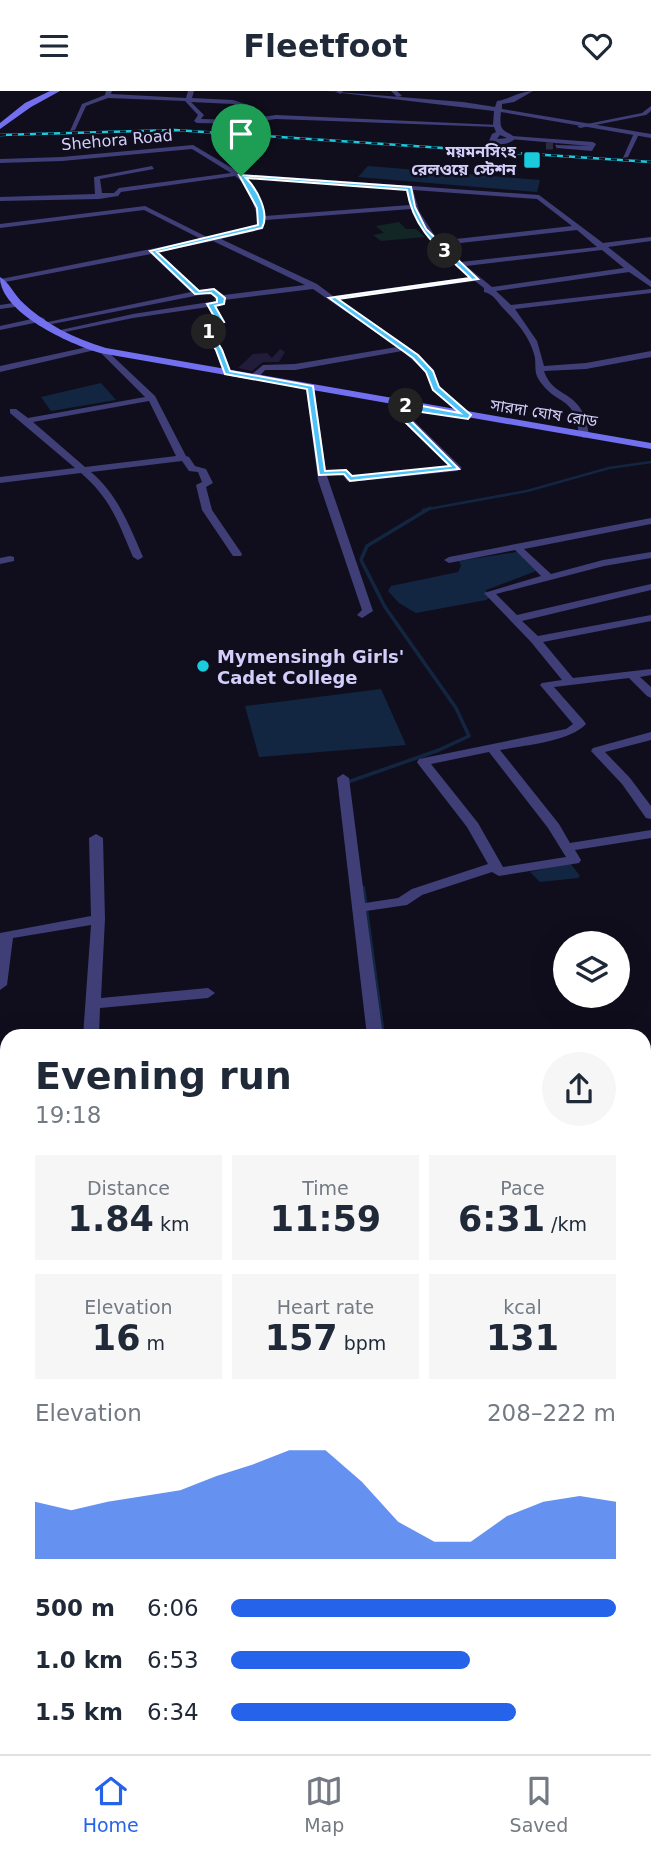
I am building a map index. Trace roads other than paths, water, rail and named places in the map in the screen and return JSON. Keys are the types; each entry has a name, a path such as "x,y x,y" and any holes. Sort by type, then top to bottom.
{"main road":[{"path":"0,127 28,105 55,91"},
{"name":"সারদা ঘোষ রোড","path":"1,284 20,304 44,321 92,348 104,351 651,446"}],"street":[{"path":"191,91 188,102 201,114 197,121 240,122 276,117"},
{"path":"328,91 397,94 500,107 580,125 651,136"},
{"path":"493,91 500,107 498,129"},
{"path":"500,107 530,91"},
{"path":"72,130 84,105 108,94 235,99 253,108 244,119"},
{"path":"580,125 650,112"},
{"path":"251,113 276,117 498,129 510,140 546,145"},
{"path":"625,157 636,134"},
{"path":"510,140 593,144 592,149 557,146"},
{"name":"Shehora Road","path":"0,161 95,158 193,147 240,175"},
{"path":"99,197 97,174 152,168"},
{"path":"1,284 260,227 261,218 250,185 240,175"},
{"path":"0,199 99,197 116,195 118,190 240,175 539,197 649,281"},
{"path":"409,188 413,207 423,230 519,320 533,344 544,381 578,406 583,418 584,435"},
{"path":"261,218 413,207"},
{"path":"0,226 145,208 314,286 404,348 430,371 436,388 468,416"},
{"path":"437,243 578,228"},
{"path":"459,265 651,239"},
{"path":"153,251 197,293"},
{"path":"488,290 631,269"},
{"path":"332,298 475,279"},
{"path":"60,331 133,316 222,303 218,299 222,298 314,286"},
{"path":"0,328 197,293 212,291 222,298"},
{"path":"507,308 651,291"},
{"path":"0,307 20,304"},
{"path":"211,304 221,321 204,325 219,350 227,372"},
{"path":"0,369 92,348"},
{"path":"254,377 263,368 286,368 404,348"},
{"path":"104,351 152,398 181,459"},
{"path":"539,369 586,366 651,354"},
{"path":"310,387 322,474 368,611 362,615"},
{"path":"26,421 152,398"},
{"path":"322,474 346,472 350,478 457,468 403,416 406,405"},
{"path":"13,411 103,487 118,510 138,557"},
{"path":"0,480 186,459 192,469 201,469 208,483 201,485 207,510 237,554"},
{"path":"449,561 651,521"},
{"path":"519,548 547,576"},
{"path":"569,681 516,619 489,593 547,576 651,555"},
{"path":"516,619 651,587"},
{"path":"535,640 651,618"},
{"path":"492,748 568,847 574,860 499,872 473,826 423,762 570,731 580,724 546,685 651,672"},
{"path":"631,674 651,694"},
{"path":"651,736 597,751 626,781 651,815"},
{"path":"343,778 351,871 359,908 374,1029"},
{"path":"568,847 651,834"},
{"path":"91,1029 98,919 96,838"},
{"path":"359,908 402,902 417,892 496,866"},
{"path":"0,985 6,935 98,919"},
{"path":"93,1004 208,993"}],"water":[{"path":"368,166 540,180 537,192 358,177"},
{"path":"101,383 116,400 51,411 41,397"},
{"path":"517,552 536,571 486,590 489,598 486,600 416,613 399,603 388,591 391,586 458,572 461,566 459,561"},
{"path":"381,689 406,745 259,757 245,706"},
{"path":"570,863 580,876 578,878 540,882 530,872"}],"waterway":[{"path":"428,509 527,491 609,468 651,462"},
{"path":"345,783 439,750 469,736 456,708 385,607 361,560 367,546 428,509"},
{"path":"423,510 428,509"},
{"path":"363,888 382,1029"}],"tunnel":[{"path":"546,146 557,146"}],"railway":[{"path":"0,135 175,130 651,162"}],"place":[{"name":"ময়মনসিংহ রেলওয়ে স্টেশন","path":"532,160"},
{"name":"Mymensingh Girls' Cadet College","path":"203,666"}]}
